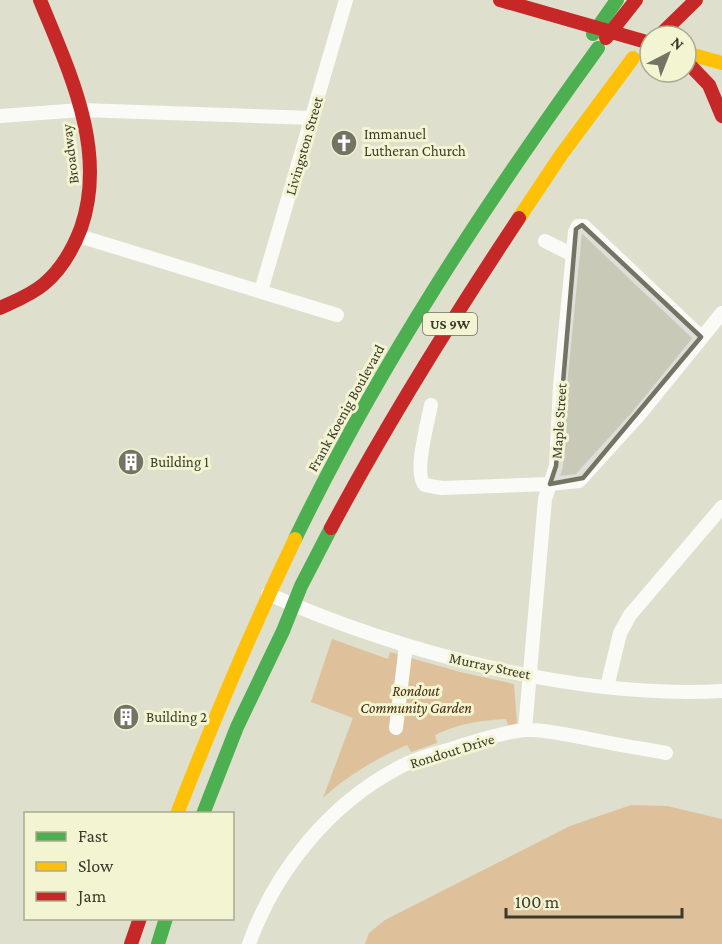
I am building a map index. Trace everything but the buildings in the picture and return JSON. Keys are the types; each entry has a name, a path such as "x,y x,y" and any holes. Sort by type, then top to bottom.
{"main road":[{"name":"Broadway","path":"0,308 27,296 45,284 62,265 79,236 86,217 92,182 90,151 81,110 66,63 40,0"},
{"path":"500,0 638,45"},
{"path":"595,41 617,0"},
{"name":"Frank Koenig Boulevard","path":"177,812 213,719 268,594 329,471 389,362 427,298 595,41 636,0"},
{"path":"661,24 679,0"},
{"path":"671,24 696,0"},
{"name":"US 9W","path":"203,812 237,727 294,606 301,586 354,485 422,369 537,190 622,72 638,54"},
{"path":"698,56 722,63"},
{"path":"698,71 716,93 722,116"},
{"path":"131,944 139,920"},
{"path":"158,944 165,920"}],"street":[{"name":"Livingston Street","path":"261,291 346,0"},
{"path":"0,116 81,110 312,118"},
{"name":"Maple Street","path":"530,675 544,499 556,466 560,386 578,226 584,226 701,337"},
{"path":"79,236 337,315"},
{"path":"545,241 573,255"},
{"path":"431,405 420,466 422,483 442,488 573,482 584,478 722,313"},
{"path":"607,687 620,633 630,615 722,507"},
{"name":"Murray Street","path":"268,594 294,606 406,645 469,663 607,687 693,693 722,692"},
{"path":"396,728 406,645"},
{"path":"525,730 530,675"},
{"name":"Rondout Drive","path":"249,944 256,923 297,856 325,822 359,793 415,760 525,730 546,731 666,753"}],"highlighted area":[{"path":"582,225 701,337 583,478 550,484 556,466 576,229"}],"green space":[{"name":"Rondout Community Garden","path":"332,639 388,659 390,652 460,672 514,684 517,723 509,727 506,719 470,723 435,735 437,743 411,752 407,745 363,768 323,798 353,718 311,702"},
{"path":"631,805 667,806 722,819 722,944 365,944 369,933 385,920 570,826"}],"traffic: fast":[{"path":"593,34 617,0"},
{"path":"295,539 328,474 398,348 475,226 598,48"},
{"path":"204,812 237,727 283,631 301,586 331,528"},
{"path":"158,944 165,920"}],"traffic: slow":[{"path":"698,56 722,63"},
{"path":"519,218 561,155 633,58"},
{"path":"178,812 233,675 295,539"}],"traffic: jam":[{"path":"0,308 34,291 56,272 71,251 78,236 88,199 90,169 88,140 82,111 40,0"},
{"path":"500,0 638,40"},
{"path":"606,38 636,0"},
{"path":"671,24 696,0"},
{"path":"698,74 709,85 722,116"},
{"path":"331,528 421,371 519,218"},
{"path":"131,944 139,920"}],"place":[{"name":"Immanuel Lutheran Church","path":"344,143"},
{"name":"Building 1","path":"131,462"},
{"name":"Building 2","path":"126,717"}]}
